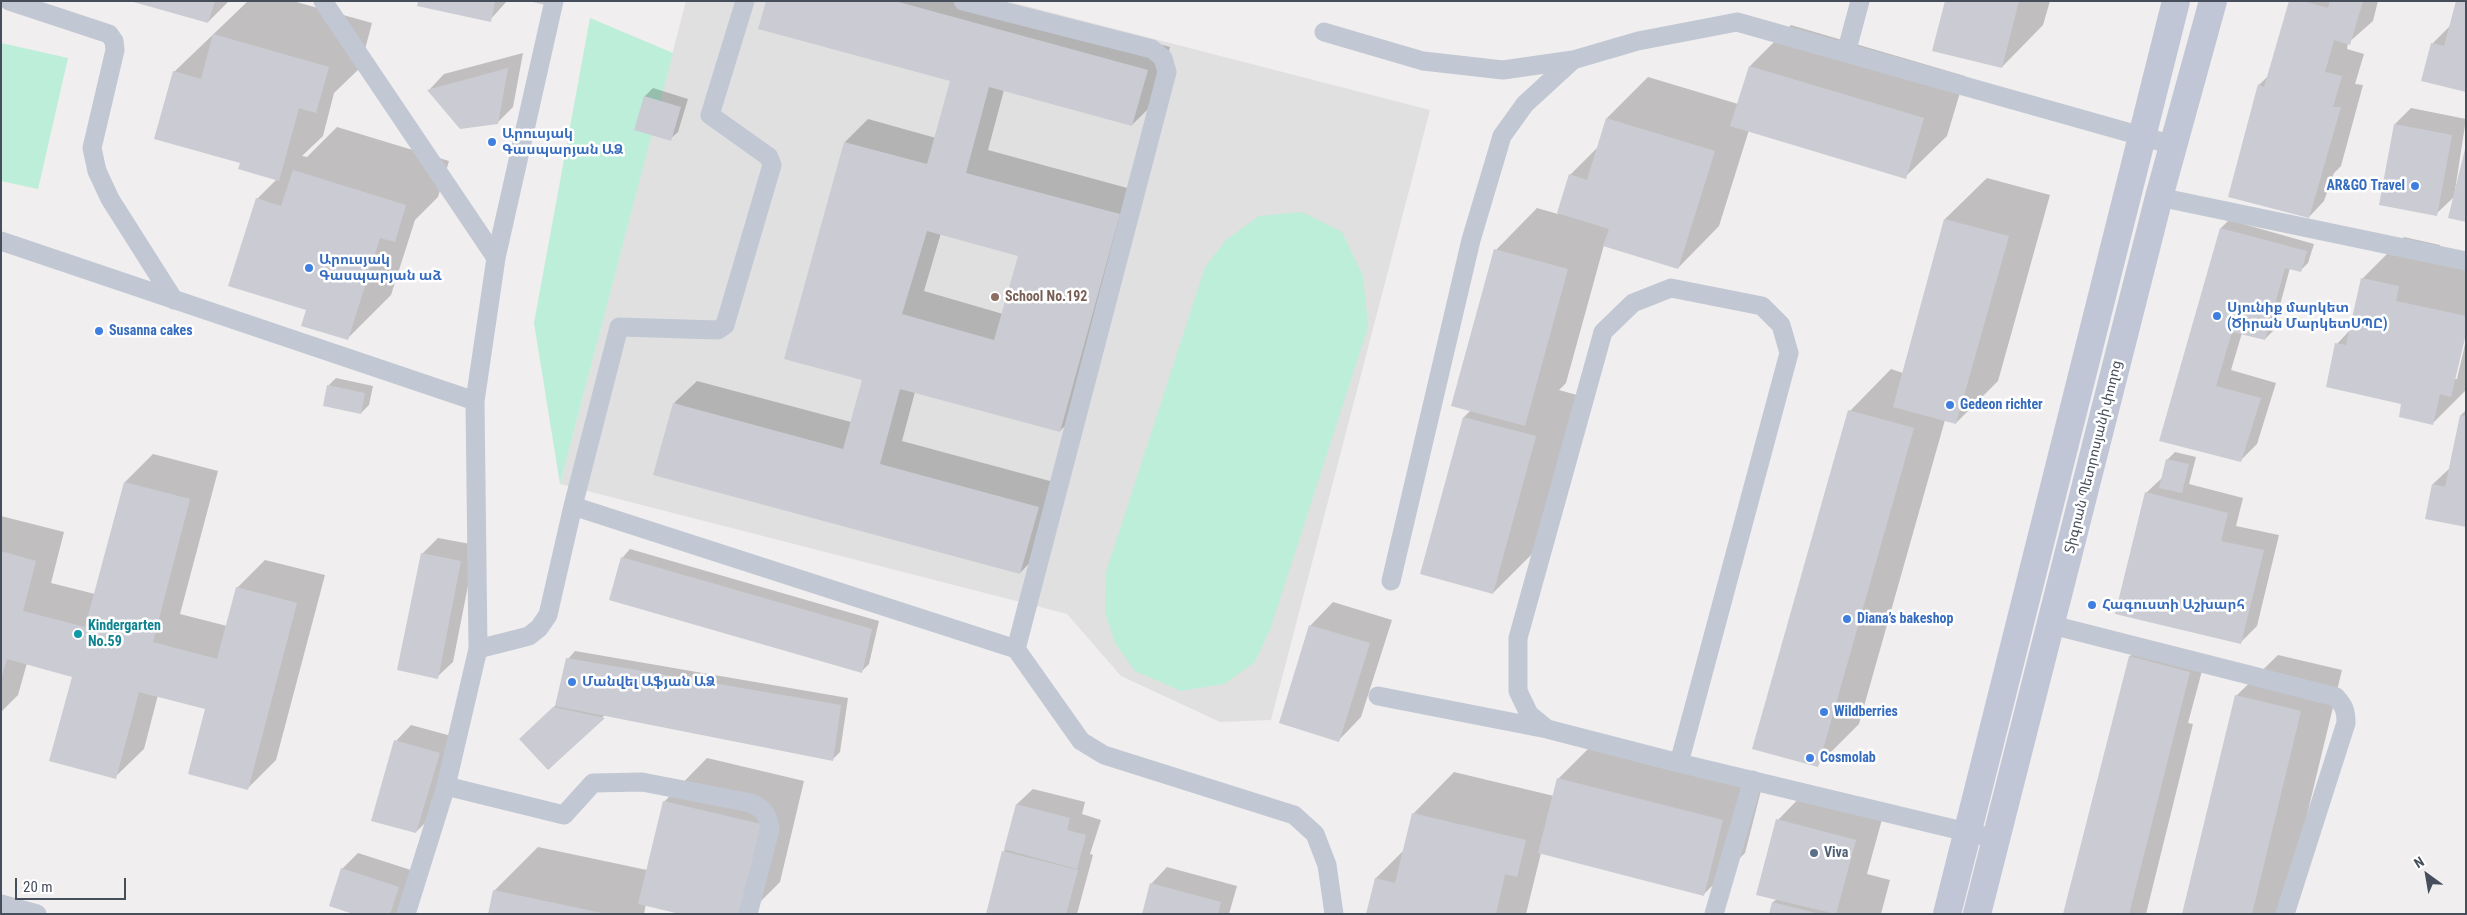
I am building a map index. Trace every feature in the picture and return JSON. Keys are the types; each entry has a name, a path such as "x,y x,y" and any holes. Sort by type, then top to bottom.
{"main road":[{"path":"1947,914 2176,1"},
{"name":"Տիգրան Պետրոսյանի փողոց","path":"1977,914 2052,625 2159,197 2213,1"}],"lane":[{"path":"9,1 109,34 114,42 115,50 92,148 96,171 110,199 174,300"},
{"path":"323,1 496,258"},
{"path":"406,914 446,786 478,649 475,401 496,258 554,1"},
{"path":"478,649 529,636 539,628 548,615 573,506 619,327 718,330 725,325 772,165 770,157 710,115 745,1"},
{"path":"963,1 1152,49 1163,58 1167,72 1016,649"},
{"path":"1846,53 1860,1"},
{"path":"1324,32 1424,60 1503,70 1573,60 1638,42 1737,22 2173,145"},
{"path":"1391,581 1471,240 1502,136 1524,104 1573,60"},
{"path":"2159,197 2466,261"},
{"path":"1,241 475,401"},
{"path":"1547,729 1529,714 1518,691 1518,638 1603,332 1633,303 1672,288 1762,306 1782,325 1789,353 1679,763"},
{"path":"573,506 1016,649 1081,741 1104,754 1294,815 1315,834 1327,865 1334,914"},
{"path":"2052,625 2336,697 2342,704 2346,710 2344,729 2285,914"},
{"path":"1378,696 1547,729 1679,763 1996,839"},
{"path":"1714,914 1753,780"},
{"path":"446,786 564,815 593,783 642,782 751,803 762,808 768,819 770,829 748,914"},
{"path":"1,904 37,914"}],"shaded area":[{"name":"School No.192","path":"686,1 1007,1 1430,110 1271,720 1220,722 1121,676 1067,614 560,484"}],"green space":[{"path":"590,18 673,53 560,484 534,323"},
{"path":"1,43 68,58 38,189 1,181"},
{"path":"1302,212 1342,232 1363,276 1368,327 1271,627 1255,662 1224,684 1181,691 1135,671 1115,643 1105,612 1106,572 1205,267 1226,240 1259,216"}],"building":[{"path":"130,1 215,1 208,23"},
{"path":"418,1 495,1 491,22 417,6"},
{"path":"529,1 550,1 549,6"},
{"path":"766,1 895,1 1148,70 1132,126 989,87 966,173 1120,214 1060,432 900,389 880,464 1039,507 1020,574 653,475 673,403 843,449 862,380 784,359 844,142 927,164 950,81 758,29","holes":["927,231 1018,256 994,340 902,314"]},
{"path":"1945,1 2019,1 2002,68 1932,51"},
{"path":"2289,1 2303,1 2328,8 2330,1 2363,1 2350,45 2334,40 2325,72 2342,76 2333,107 2341,107 2309,218 2228,197 2258,84 2264,87"},
{"path":"2456,1 2466,1 2466,92 2421,81 2431,43 2444,46"},
{"path":"213,34 329,67 316,113 299,108 279,181 238,169 240,163 154,139 173,71 201,79"},
{"path":"1749,66 1924,118 1906,179 1730,126"},
{"path":"508,68 498,124 460,129 427,90"},
{"path":"644,96 681,107 671,141 634,130"},
{"path":"1606,118 1715,151 1678,269 1603,246 1609,229 1557,213 1569,174 1587,180"},
{"path":"2394,124 2452,135 2437,216 2379,205"},
{"path":"2466,145 2466,222 2448,218"},
{"path":"293,170 406,205 395,242 380,238 348,340 301,326 306,310 228,286 256,198 281,206"},
{"path":"1944,219 2009,236 1956,424 1893,407"},
{"path":"2220,228 2307,251 2301,272 2285,268 2265,340 2232,332 2216,386 2261,398 2241,462 2159,441"},
{"path":"1494,249 1568,269 1525,426 1451,406"},
{"path":"2361,278 2399,286 2396,301 2466,316 2466,334 2451,397 2440,394 2433,425 2399,417 2401,404 2326,387 2335,343 2346,345"},
{"path":"327,385 365,393 361,414 323,406"},
{"path":"1848,410 1914,428 1818,767 1752,749"},
{"path":"2460,415 2466,416 2466,527 2425,519 2432,484 2445,487"},
{"path":"1463,417 1536,436 1493,594 1420,574"},
{"path":"2166,459 2189,464 2182,493 2159,488"},
{"name":"Kindergarten No.59","path":"124,482 190,499 153,642 217,659 236,587 297,603 248,790 188,774 205,709 139,692 116,779 49,761 72,677 7,659 1,680 1,551 36,561 23,611 85,627"},
{"path":"2145,492 2228,513 2221,541 2264,550 2241,644 2115,614"},
{"path":"421,553 461,561 438,679 397,670"},
{"path":"621,557 872,629 862,673 609,600"},
{"path":"1309,625 1370,643 1339,742 1279,723"},
{"path":"2129,656 2190,672 2129,914 2063,914"},
{"path":"566,658 841,705 833,761 555,706"},
{"path":"2235,695 2301,711 2252,914 2182,914"},
{"path":"553,707 605,718 548,770 519,739"},
{"path":"394,740 440,753 416,833 371,821"},
{"path":"1557,778 1723,820 1704,896 1538,853"},
{"path":"663,801 761,824 740,914 680,914 638,904"},
{"path":"1016,804 1070,818 1067,830 1086,835 1077,869 1004,849"},
{"path":"1412,813 1526,840 1517,877 1505,874 1496,914 1366,914 1375,878 1395,883"},
{"path":"1776,819 1856,840 1836,914 1756,895"},
{"path":"1002,851 1078,870 1066,914 986,914"},
{"path":"341,868 399,887 390,914 353,914 329,906"},
{"path":"1150,883 1221,902 1218,914 1142,914"},
{"path":"493,890 602,913 602,914 488,914"},
{"path":"1772,902 1816,913 1816,914 1769,914"}],"place":[{"name":"Արուսյակ Գասպարյան ԱՁ","path":"492,142"},
{"name":"AR&GO Travel","path":"2415,186"},
{"name":"Արուսյակ Գասպարյան աձ","path":"309,268"},
{"name":"School No.192","path":"995,297"},
{"name":"Սյունիք մարկետ (Ծիրան ՄարկետՍՊԸ)","path":"2217,316"},
{"name":"Susanna cakes","path":"99,331"},
{"name":"Gedeon richter","path":"1950,405"},
{"name":"Հագուստի Աշխարհ","path":"2092,605"},
{"name":"Diana’s bakeshop","path":"1847,619"},
{"name":"Kindergarten No.59","path":"78,634"},
{"name":"Մանվել Աֆյան ԱՁ","path":"572,682"},
{"name":"Wildberries","path":"1824,712"},
{"name":"Cosmolab","path":"1810,758"},
{"name":"Viva","path":"1814,853"}]}
